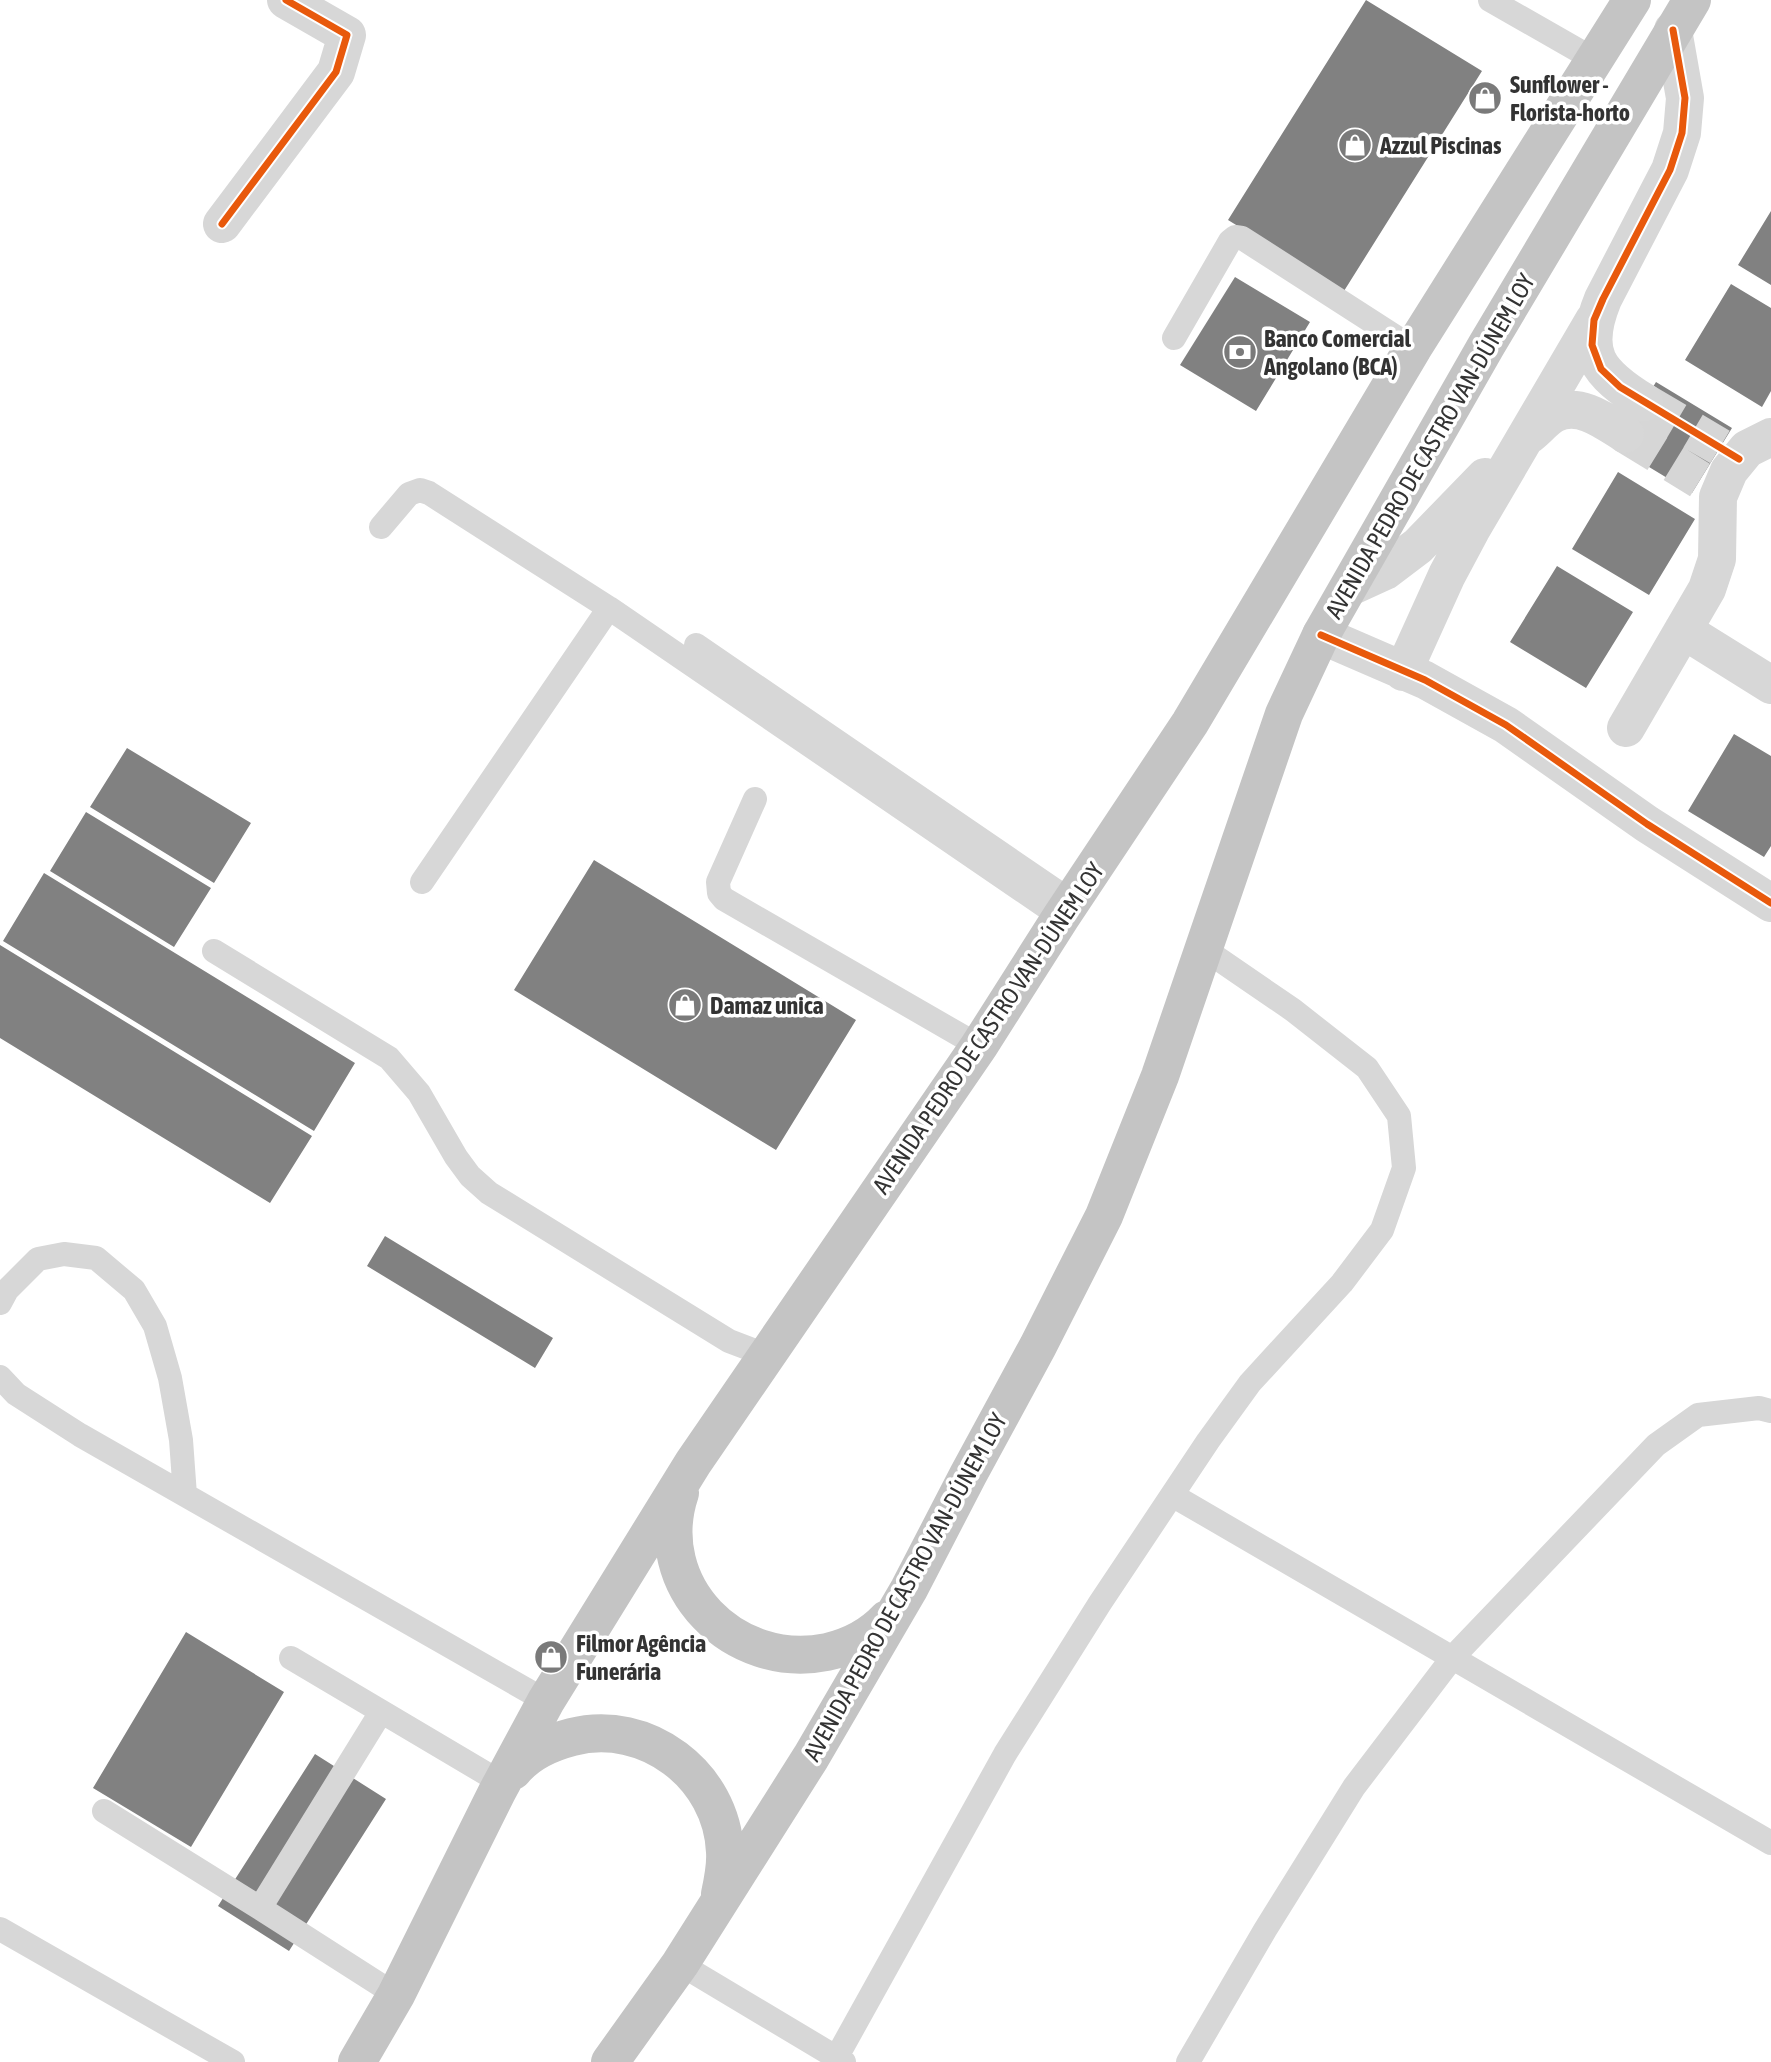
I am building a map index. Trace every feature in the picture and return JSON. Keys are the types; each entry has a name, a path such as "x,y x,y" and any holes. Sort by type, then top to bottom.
{"highway":[{"name":"AVENIDA PEDRO DE CASTRO VAN-DÚNEM LOY","path":"357,2062 396,1995 546,1701 693,1463 979,1046 1190,723 1413,348 1595,60 1620,5"},
{"name":"AVENIDA PEDRO DE CASTRO VAN-DÚNEM LOY","path":"610,2062 680,1964 811,1757 909,1589 1104,1216 1160,1076 1284,714 1321,635 1486,346 1683,15"},
{"path":"693,1463 678,1500 674,1540 678,1560 693,1597 712,1620 735,1638 753,1647 792,1656 832,1651 851,1645 868,1635 885,1621 909,1589"},
{"path":"500,1788 521,1761 558,1740 600,1732 632,1737 662,1748 687,1768 707,1793 723,1831 726,1853 724,1874 711,1914"}],"street":[{"path":"222,223 336,72 347,35 286,0"},
{"path":"1403,672 1447,575 1594,320 1670,170 1682,133 1685,98 1683,15"},
{"path":"1350,586 1385,572 1418,546 1523,440 1554,414 1566,411 1634,418 1620,387 1601,369 1592,345 1594,320"},
{"path":"1626,728 1707,589 1717,559 1718,498 1710,486 1729,471 1729,453 1747,449 1771,437"},
{"path":"1683,630 1771,685"},
{"path":"1321,635 1442,689 1506,725 1647,824 1771,903"}],"lane":[{"path":"1490,0 1595,60"},
{"path":"1174,338 1230,241 1235,237 1242,238 1413,348"},
{"path":"381,527 410,494 420,489 609,608 1067,910"},
{"path":"422,883 609,608"},
{"path":"696,645 1067,910"},
{"path":"755,799 719,882 719,892 724,899 979,1046"},
{"path":"680,1964 838,2061 1005,1754 1100,1603 1250,1382 1342,1283 1382,1230 1404,1168 1399,1115 1367,1068 1293,1010 1204,948"},
{"path":"214,951 389,1058 419,1093 470,1176 489,1193 729,1341 766,1355"},
{"path":"0,1303 7,1290 38,1259 64,1254 96,1258 134,1290 155,1326 170,1378 181,1440 185,1494"},
{"path":"0,1377 16,1394 80,1435 546,1701"},
{"path":"1188,2062 1265,1930 1354,1787 1453,1657 1656,1445 1698,1415 1759,1408 1771,1411"},
{"path":"1172,1495 1771,1843"},
{"path":"291,1658 382,1712 500,1788"},
{"path":"260,1908 382,1712"},
{"path":"104,1811 396,1995"},
{"path":"0,1929 233,2062"}],"building":[{"name":"Azzul Piscinas","path":"1366,0 1482,71 1344,291 1228,220"},
{"path":"1771,211 1771,285 1738,265"},
{"name":"Banco Comercial Angolano (BCA)","path":"1235,277 1310,322 1256,411 1180,365"},
{"path":"1731,284 1771,308 1771,391 1762,407 1685,360"},
{"path":"1656,382 1732,428 1692,493 1616,447"},
{"path":"1618,472 1695,519 1649,595 1572,549"},
{"path":"1557,566 1633,612 1586,688 1510,642"},
{"path":"1734,734 1771,756 1771,846 1764,857 1688,811"},
{"path":"127,748 251,823 214,883 90,807"},
{"path":"86,812 211,888 174,947 50,871"},
{"name":"Damaz unica","path":"594,860 856,1020 776,1150 514,990"},
{"path":"44,873 355,1063 314,1131 3,941"},
{"path":"0,945 312,1136 270,1203 0,1038"},
{"path":"385,1236 553,1338 535,1368 367,1266"},
{"path":"186,1632 284,1692 191,1847 93,1788"},
{"path":"315,1754 386,1799 289,1951 218,1906"}],"tunnel":[{"path":"1644,402 1720,447"},
{"path":"1625,434 1700,480"}],"cycle path":[{"path":"222,224 336,72 347,35 286,0"},
{"path":"1673,30 1685,98 1682,133 1670,170 1594,320 1592,345 1601,369 1620,387 1739,459"},
{"path":"1321,635 1425,680 1506,725 1647,824 1771,903"}],"place":[{"name":"Sunflower - Florista-horto","path":"1485,98"},
{"name":"Azzul Piscinas","path":"1355,145"},
{"name":"Banco Comercial Angolano (BCA)","path":"1240,352"},
{"name":"Damaz unica","path":"685,1005"},
{"name":"Filmor Agência Funerária","path":"551,1657"}]}
